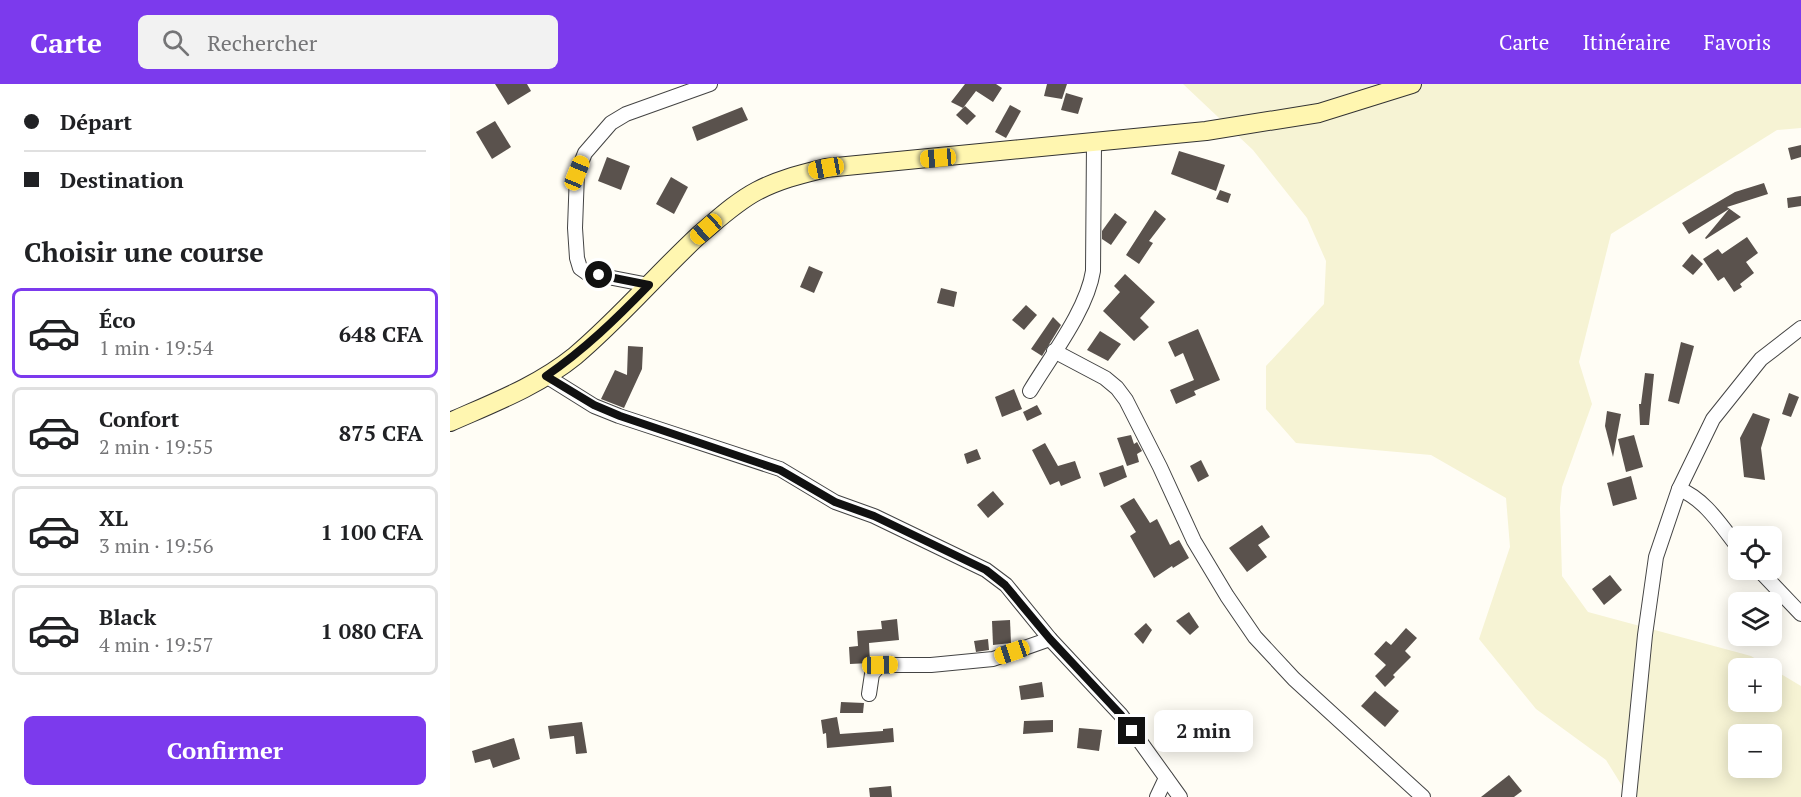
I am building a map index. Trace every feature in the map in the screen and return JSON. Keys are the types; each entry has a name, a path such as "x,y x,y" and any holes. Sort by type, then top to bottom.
{"street":[{"path":"649,285 587,273 580,268 575,247 577,173 585,153 611,123 626,114 710,84"},
{"path":"450,422 535,384 573,358 613,323 681,252 719,218 755,192 790,176 826,168 1206,131 1319,113 1412,84"},
{"path":"1030,391 1077,314 1091,286 1094,143"},
{"path":"1629,797 1645,635 1656,557 1679,489 1713,419 1761,359 1801,328"},
{"path":"1054,351 1104,378 1117,388 1126,400 1194,542 1255,637 1294,679 1423,797"},
{"path":"546,376 594,405 620,416 780,470 835,502 874,516 986,570 1005,585 1050,639 1121,715 1180,797"},
{"path":"1679,489 1688,492 1706,508 1728,535"},
{"path":"1769,580 1801,614"},
{"path":"869,694 872,674 880,665 993,659 1050,639"},
{"path":"1157,797 1166,778"}],"shaded area":[{"path":"1183,84 1801,84 1801,128 1777,130 1611,234 1579,362 1592,404 1562,487 1560,508 1562,576 1588,612 1754,658 1728,658 1728,712 1782,712 1782,675 1801,686 1801,797 1629,797 1606,760 1536,709 1479,639 1510,547 1506,498 1431,455 1296,443 1266,409 1266,366 1324,304 1326,261 1307,218 1253,150"}],"building":[{"path":"495,84 527,84 531,91 508,105"},
{"path":"965,84 996,84 1002,88 993,102 976,91 963,108 951,102"},
{"path":"1047,84 1067,84 1062,99 1044,96"},
{"path":"1066,93 1083,98 1078,114 1061,110"},
{"path":"1010,105 1021,111 1006,138 995,132"},
{"path":"965,106 976,116 967,125 956,115"},
{"path":"742,107 748,120 697,141 692,127"},
{"path":"495,121 511,147 492,159 476,132"},
{"path":"1801,145 1801,157 1791,160 1788,148"},
{"path":"1179,151 1225,165 1216,191 1171,174"},
{"path":"607,157 630,166 621,190 598,181"},
{"path":"671,177 688,187 674,214 656,204"},
{"path":"1764,183 1768,194 1727,207 1741,217 1706,239 1729,209 1689,234 1682,223 1735,192"},
{"path":"1220,190 1231,194 1228,203 1216,199"},
{"path":"1801,196 1801,206 1788,208 1787,198"},
{"path":"1155,210 1166,219 1149,241 1153,243 1139,264 1126,255"},
{"path":"1115,213 1127,222 1111,245 1102,239 1102,231"},
{"path":"1747,237 1758,253 1746,262 1754,273 1740,284 1742,287 1734,292 1724,277 1718,281 1703,259 1718,249 1722,254"},
{"path":"1692,254 1703,264 1693,275 1682,266"},
{"path":"809,266 823,272 814,293 800,287"},
{"path":"1125,274 1155,302 1140,318 1149,327 1134,341 1103,311 1120,292 1114,286"},
{"path":"941,288 957,292 954,307 937,303"},
{"path":"1026,305 1037,315 1024,330 1012,320"},
{"path":"1053,317 1061,325 1042,356 1031,349"},
{"path":"1198,329 1220,380 1194,391 1196,395 1176,404 1170,390 1194,380 1183,353 1175,357 1168,342"},
{"path":"1100,331 1121,344 1108,361 1087,350"},
{"path":"1681,342 1694,346 1679,404 1668,401"},
{"path":"628,346 643,347 642,369 624,408 601,399 615,370 627,375"},
{"path":"1645,373 1654,374 1649,425 1640,425 1639,404 1641,404"},
{"path":"1014,389 1022,409 1002,417 995,397"},
{"path":"1789,393 1799,397 1791,417 1782,414"},
{"path":"1037,405 1042,414 1027,421 1023,412"},
{"path":"1607,411 1621,414 1613,457 1605,426"},
{"path":"1753,413 1770,419 1761,448 1765,480 1744,477 1740,438"},
{"path":"1131,435 1134,444 1137,442 1142,451 1137,454 1139,462 1127,466 1117,438"},
{"path":"1634,435 1643,467 1626,472 1618,439"},
{"path":"1045,443 1058,466 1075,461 1081,478 1061,486 1059,481 1050,485 1032,450"},
{"path":"977,449 981,459 967,464 964,454"},
{"path":"1201,460 1209,476 1198,482 1190,466"},
{"path":"1123,465 1127,477 1104,487 1099,473"},
{"path":"1631,476 1637,499 1613,506 1607,483"},
{"path":"993,491 1004,504 988,518 977,505"},
{"path":"1134,498 1150,523 1157,519 1170,545 1179,540 1189,558 1154,578 1130,536 1136,532 1120,506"},
{"path":"1262,525 1270,537 1258,545 1267,557 1247,572 1229,548"},
{"path":"1610,575 1622,590 1604,605 1592,589"},
{"path":"1189,612 1199,627 1190,635 1176,621"},
{"path":"897,619 899,640 869,643 870,663 850,664 849,647 858,646 857,631 882,629 881,621"},
{"path":"1010,620 1011,643 993,645 992,621"},
{"path":"1146,623 1152,630 1143,644 1134,634"},
{"path":"1406,628 1417,638 1405,651 1411,657 1393,675 1395,677 1385,687 1375,676 1386,665 1374,654 1386,641 1391,645"},
{"path":"988,639 989,650 976,652 974,641"},
{"path":"1042,682 1044,697 1021,700 1019,686"},
{"path":"1375,691 1399,711 1385,727 1361,706"},
{"path":"841,702 864,703 863,713 840,713"},
{"path":"837,717 840,734 883,731 883,729 893,728 894,742 827,748 826,733 823,734 821,720"},
{"path":"1053,720 1053,732 1023,734 1024,721"},
{"path":"582,722 587,753 576,754 574,736 550,739 548,726"},
{"path":"1079,728 1102,730 1099,751 1077,748"},
{"path":"514,738 520,759 493,768 490,759 475,763 472,751"},
{"path":"1509,775 1522,791 1514,797 1481,797"},
{"path":"891,786 892,797 870,797 869,788"}],"route":[{"path":"599,275 649,285 613,323 573,358 546,376 594,405 620,416 792,475 835,502 874,516 986,570 1005,585 1050,639 1121,715 1132,731"}]}
